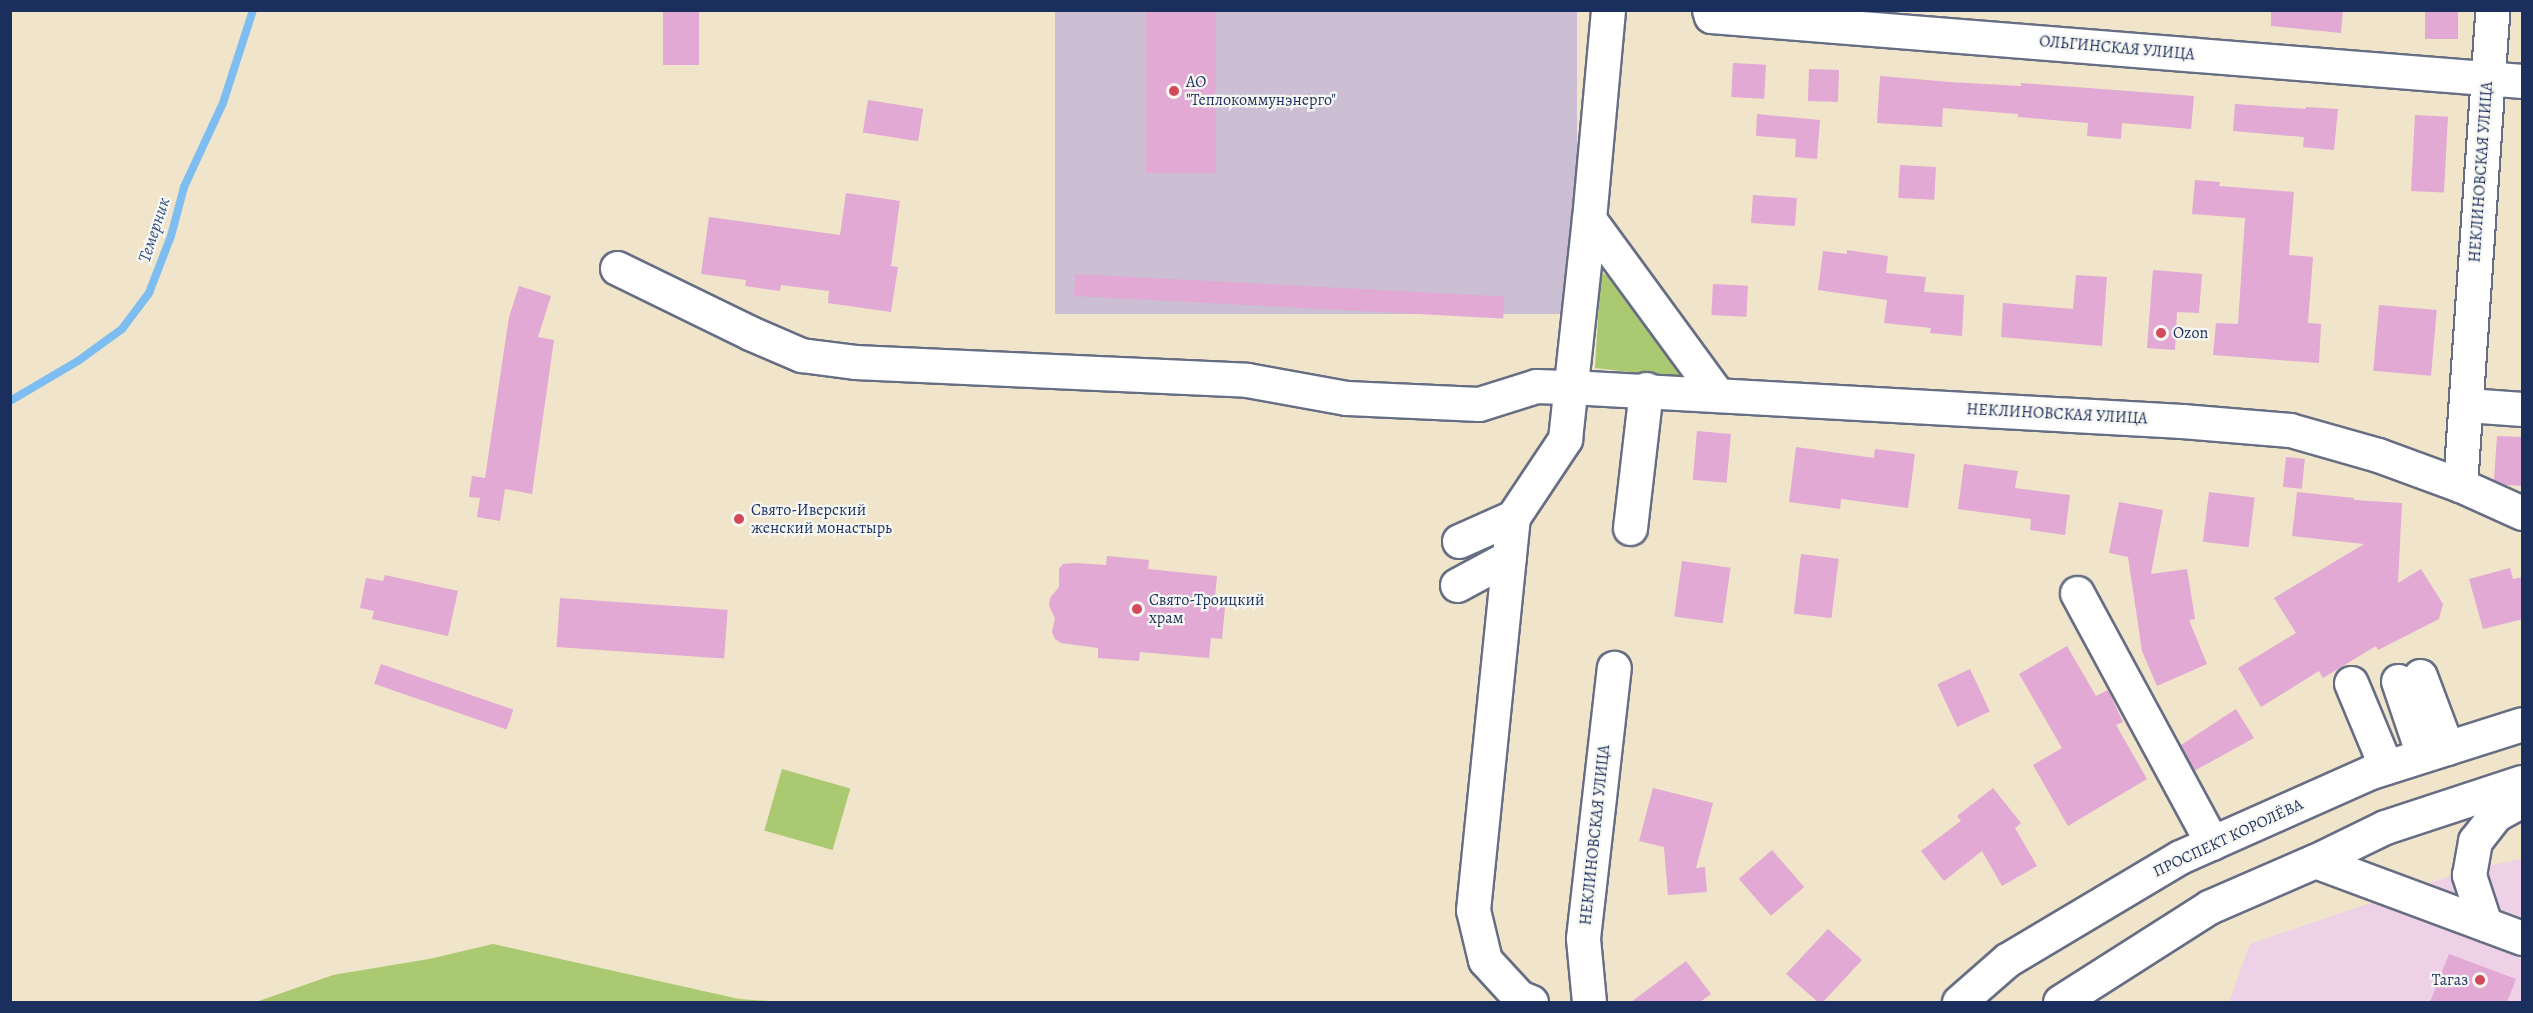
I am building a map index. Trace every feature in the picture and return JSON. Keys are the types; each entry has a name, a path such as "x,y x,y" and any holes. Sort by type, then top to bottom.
{"street":[{"path":"1531,1002 1519,997 1485,960 1473,909 1513,517 1565,439 1589,219 1608,10"},
{"name":"НЕКЛИНОВСКАЯ УЛИЦА","path":"2460,485 2492,10"},
{"name":"ОЛЬГИНСКАЯ УЛИЦА","path":"1710,13 2523,81"},
{"path":"1589,219 1718,395"},
{"name":"НЕКЛИНОВСКАЯ УЛИЦА","path":"617,268 750,333 801,355 855,362 1247,380 1346,398 1479,404 1536,386 1646,389 2170,420 2290,430 2378,455 2460,485 2523,513"},
{"path":"1630,528 1646,389"},
{"path":"2467,405 2523,409"},
{"path":"1459,541 1513,517"},
{"path":"1457,585 1509,557"},
{"path":"2078,593 2212,843"},
{"name":"НЕКЛИНОВСКАЯ УЛИЦА","path":"1589,1002 1583,938 1614,668"},
{"path":"2409,679 2435,752"},
{"path":"2351,682 2386,767"},
{"name":"ПРОСПЕКТ КОРОЛЁВА","path":"1959,1002 2007,960 2180,857 2386,767 2523,724"},
{"path":"2069,999 2209,907 2315,861 2385,827 2523,782"},
{"path":"2485,924 2469,875 2475,841 2495,815 2523,800"},
{"path":"2315,861 2523,938"}],"shaded area":[{"path":"1055,11 1577,11 1577,314 1055,314"},
{"path":"2522,859 2522,1002 2229,1002 2250,944 2467,870"}],"green space":[{"path":"1601,272 1615,281 1690,379 1595,368"},
{"path":"782,769 850,789 833,850 764,831"},
{"path":"493,944 739,999 785,1002 256,1002 333,975 429,959"}],"building":[{"path":"663,10 699,10 699,65 663,65"},
{"name":"АО \"Теплокоммунэнерго\"","path":"1146,10 1216,10 1216,173 1146,173"},
{"path":"2271,10 2343,10 2341,33 2271,26"},
{"path":"2425,10 2458,10 2458,39 2425,39"},
{"path":"1733,63 1766,65 1764,99 1731,97"},
{"path":"1809,69 1839,70 1838,102 1808,101"},
{"path":"1880,76 2021,86 2021,83 2194,96 2191,129 2122,123 2121,139 2087,136 2088,123 1943,108 1942,127 1877,123"},
{"path":"868,100 923,109 918,141 863,133"},
{"path":"2235,104 2338,109 2334,150 2303,147 2304,137 2233,131"},
{"path":"1757,114 1820,120 1817,159 1795,157 1796,139 1756,136"},
{"path":"2415,115 2448,117 2444,193 2411,191"},
{"path":"1900,165 1936,167 1934,200 1898,198"},
{"path":"2195,180 2220,182 2219,186 2294,192 2289,255 2313,257 2308,323 2321,324 2319,363 2213,355 2216,323 2238,324 2245,218 2192,214"},
{"path":"846,193 900,201 891,266 898,267 891,312 828,303 829,291 781,285 780,291 745,286 746,280 701,274 709,217 840,235"},
{"path":"1753,195 1797,198 1795,226 1751,223"},
{"path":"1847,250 1888,256 1886,273 1926,277 1924,292 1964,295 1962,336 1930,333 1931,328 1884,323 1887,300 1818,290 1823,251 1847,254"},
{"path":"2153,270 2202,274 2199,313 2177,312 2175,350 2147,348"},
{"path":"1075,274 1504,297 1503,318 1074,296"},
{"path":"2076,275 2107,277 2102,346 2001,337 2003,303 2073,309"},
{"path":"1713,284 1748,286 1746,317 1711,315"},
{"path":"519,286 551,296 538,337 554,340 532,494 505,489 500,521 477,517 480,498 469,497 472,476 485,478 509,317"},
{"path":"2379,305 2437,310 2431,376 2373,371"},
{"path":"1697,431 1731,434 1727,483 1693,480"},
{"path":"2497,436 2523,437 2523,486 2506,485 2494,480"},
{"path":"1796,447 1874,458 1875,449 1915,454 1908,508 1841,499 1840,509 1789,502"},
{"path":"2286,457 2305,459 2302,489 2283,487"},
{"path":"1964,464 2018,471 2015,488 2070,495 2065,535 2030,530 2031,519 1958,509"},
{"path":"2209,492 2255,498 2249,547 2203,542"},
{"path":"2297,492 2354,498 2354,500 2402,503 2398,583 2421,569 2443,604 2439,619 2378,650 2376,646 2323,678 2319,671 2261,707 2238,668 2296,633 2274,598 2364,544 2292,536"},
{"path":"2119,502 2163,510 2151,574 2187,569 2195,619 2189,620 2207,664 2157,686 2142,651 2128,557 2109,553"},
{"path":"1801,554 1839,559 1831,618 1794,614"},
{"name":"Свято-Троицкий храм","path":"1107,556 1149,560 1148,569 1217,576 1215,597 1226,597 1222,639 1211,638 1209,658 1140,652 1139,661 1098,658 1098,648 1061,643 1055,639 1052,632 1055,618 1049,606 1050,598 1059,587 1059,569 1063,564 1106,565"},
{"path":"1682,561 1731,568 1723,623 1674,616"},
{"path":"2510,568 2513,579 2523,577 2523,619 2483,629 2469,579"},
{"path":"385,575 458,591 448,636 372,619 374,611 360,608 366,578 383,581"},
{"path":"560,598 728,610 724,659 557,647"},
{"path":"2067,646 2096,696 2108,690 2123,722 2116,725 2147,779 2068,826 2033,765 2062,748 2019,674"},
{"path":"381,664 513,710 507,729 374,684"},
{"path":"1970,669 1990,712 1957,727 1937,684"},
{"path":"2236,709 2254,738 2194,771 2181,745"},
{"path":"1653,788 1713,803 1696,868 1705,867 1707,892 1668,895 1664,847 1639,841"},
{"path":"1993,788 2021,823 2015,828 2037,866 2002,886 1982,851 1944,881 1921,851 1961,821 1957,816"},
{"path":"1772,850 1804,887 1771,916 1739,879"},
{"path":"1828,929 1862,960 1823,1002 1818,1002 1786,974"},
{"name":"Тагаз","path":"2449,954 2516,979 2507,1002 2430,1002"},
{"path":"1686,961 1711,994 1700,1002 1631,1002"}],"waterway":[{"name":"Темерник","path":"10,401 78,361 122,329 149,293 171,236 184,187 223,103 253,10"}],"place":[{"name":"АО \"Теплокоммунэнерго\"","path":"1174,91"},
{"name":"Ozon","path":"2161,333"},
{"name":"Свято-Иверский женский монастырь","path":"739,519"},
{"name":"Свято-Троицкий храм","path":"1137,609"},
{"name":"Тагаз","path":"2480,980"}]}
